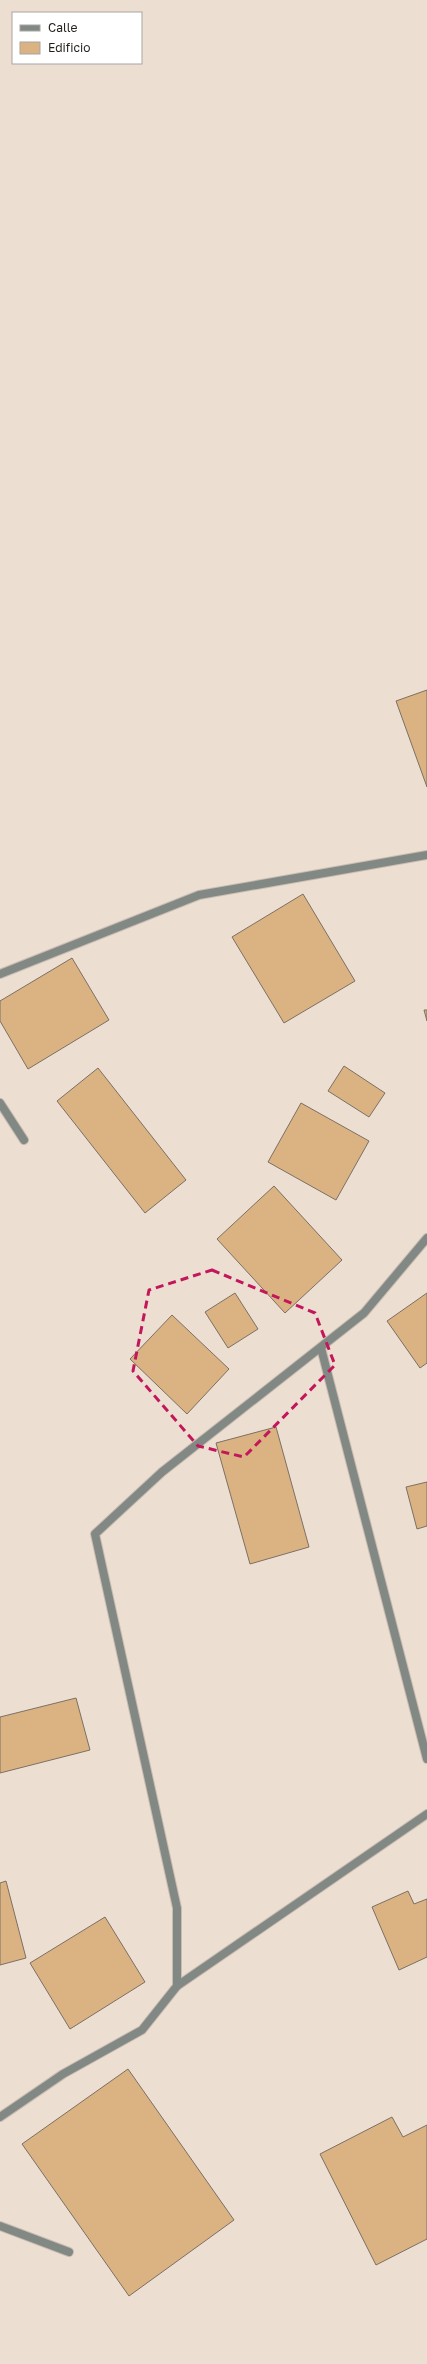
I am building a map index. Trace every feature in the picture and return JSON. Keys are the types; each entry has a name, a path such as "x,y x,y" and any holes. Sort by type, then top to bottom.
{"street":[{"path":"0,974 199,894 427,855"},
{"path":"0,1103 24,1140"},
{"path":"177,1986 177,1908 95,1534 162,1472 364,1313 427,1238"},
{"path":"321,1348 427,1759"},
{"path":"0,2117 63,2074 142,2030 177,1986 427,1814"},
{"path":"0,2226 69,2252"}],"highlighted area":[{"path":"212,1270 315,1313 335,1365 244,1457 198,1446 133,1371 149,1290"}],"building":[{"path":"427,690 427,787 396,701"},
{"path":"303,894 355,981 284,1023 232,937"},
{"path":"72,958 109,1020 28,1069 0,1021 0,1001"},
{"path":"424,1010 427,1010 427,1021"},
{"path":"344,1066 385,1093 369,1117 328,1091"},
{"path":"98,1068 186,1180 145,1213 57,1101"},
{"path":"301,1103 369,1141 336,1200 268,1162"},
{"path":"274,1186 342,1260 285,1313 217,1239"},
{"path":"235,1293 258,1329 228,1348 205,1312"},
{"path":"427,1293 427,1363 420,1368 387,1321"},
{"path":"172,1315 229,1369 187,1414 130,1359"},
{"path":"276,1427 309,1547 250,1564 216,1443"},
{"path":"427,1482 427,1526 417,1529 406,1487"},
{"path":"76,1698 90,1750 0,1773 0,1717"},
{"path":"6,1881 26,1958 0,1965 0,1883"},
{"path":"408,1891 414,1904 427,1899 427,1957 399,1970 372,1907"},
{"path":"105,1917 145,1982 70,2029 30,1963"},
{"path":"128,2069 234,2220 129,2296 22,2144"},
{"path":"392,2117 403,2137 427,2125 427,2239 376,2265 320,2154"}]}
